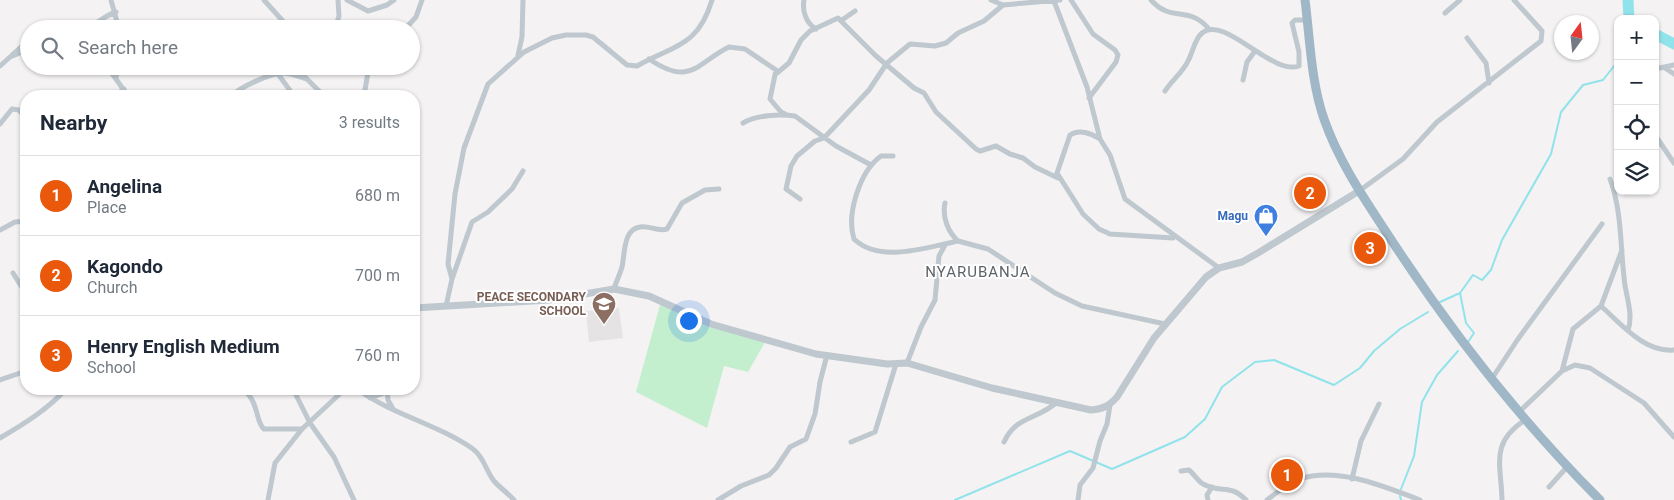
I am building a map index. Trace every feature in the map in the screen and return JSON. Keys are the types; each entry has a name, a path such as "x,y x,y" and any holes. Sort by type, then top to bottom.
{"highway":[{"path":"1305,0 1316,83 1324,117 1332,138 1359,191 1421,286 1491,381 1600,500"}],"street":[{"path":"111,0 117,20"},
{"path":"264,0 282,20"},
{"path":"338,0 338,20"},
{"path":"347,0 368,11 387,5 394,0"},
{"path":"413,20 422,0"},
{"path":"518,56 522,37 523,0"},
{"path":"452,279 448,264 448,248 464,148 488,84 518,56 552,38 577,34 586,35 602,43 627,65 637,66 649,59 673,50 692,38 703,24 712,0"},
{"path":"804,0 803,8 807,20 816,29"},
{"path":"991,0 1003,5 1057,1 1085,80 1100,139 1110,155 1125,199 1174,238 1219,268"},
{"path":"1071,0 1093,34 1118,54 1116,62 1089,98"},
{"path":"1151,0 1166,12 1198,17 1209,30"},
{"path":"1445,13 1460,0"},
{"path":"1078,500 1080,485 1093,468 1100,441 1107,424 1110,405 1154,338 1195,288 1206,276 1219,268 1242,262 1359,191 1403,158 1437,122 1489,84 1541,41 1542,31 1514,0"},
{"path":"800,199 787,192 786,188 791,166 807,147 824,138 869,90 887,63 910,44 935,46 946,43 958,33 984,21 1003,5"},
{"path":"842,20 855,11"},
{"path":"103,20 116,12"},
{"path":"871,165 824,138 803,120 781,112 770,99 777,72 789,63 806,35 834,18 842,20 857,39 914,88 924,93 936,112 976,149 980,151 993,146 999,147 1058,178 1083,214 1099,229 1120,236 1174,238"},
{"path":"1165,91 1184,68 1202,32 1209,30 1217,30 1230,35 1255,51 1292,68 1299,66 1299,52 1292,23 1294,20 1308,20"},
{"path":"1467,38 1486,63 1489,84"},
{"path":"649,59 657,64 686,73 697,69 725,50 734,47 756,55 777,72"},
{"path":"0,66 20,48"},
{"path":"1242,80 1247,62 1255,51"},
{"path":"10,57 20,53"},
{"path":"1659,69 1674,65"},
{"path":"1665,68 1674,74"},
{"path":"240,90 275,75"},
{"path":"279,75 290,90"},
{"path":"292,75 307,79"},
{"path":"303,75 318,90"},
{"path":"365,90 368,75"},
{"path":"116,77 124,90"},
{"path":"0,124 12,109 20,111"},
{"path":"743,123 753,118 787,115"},
{"path":"1058,178 1057,169 1070,135 1074,133 1089,133 1100,139"},
{"path":"1659,141 1674,163"},
{"path":"893,156 881,156 871,165 860,186 850,223 854,238 864,246 890,252 906,253 958,241 988,249 1056,293 1082,306 1165,324"},
{"path":"446,306 452,279 472,222 488,212 512,189 523,171"},
{"path":"1610,179 1620,216 1622,250 1631,320 1628,330"},
{"path":"614,289 622,267 627,238 632,230 642,226 667,229 682,203 705,190 719,188"},
{"path":"945,203 944,209 947,224 958,241"},
{"path":"0,230 15,222 20,222"},
{"path":"1491,381 1518,338 1602,224"},
{"path":"907,363 923,322 935,300 939,256 945,245"},
{"path":"1562,371 1573,329 1601,306 1622,250"},
{"path":"13,273 20,284"},
{"path":"420,308 549,300 614,289 649,296 711,324 793,348 827,355 896,364 907,363 992,388 1091,410 1110,405"},
{"path":"1601,306 1647,345 1660,350 1674,350"},
{"path":"718,500 741,486 769,475 790,447 806,439 815,414 827,355"},
{"path":"851,442 875,432 896,364"},
{"path":"1519,412 1562,371 1575,364 1590,368 1644,403 1673,433"},
{"path":"0,380 20,373"},
{"path":"0,438 24,424 61,395"},
{"path":"248,395 255,403 260,425 264,429 302,429"},
{"path":"296,395 310,424 334,457 354,500"},
{"path":"268,500 274,463 302,429 310,424 339,395"},
{"path":"366,395 403,415 426,422 475,450 494,480 514,500"},
{"path":"370,398 376,395"},
{"path":"389,395 393,409"},
{"path":"1004,442 1012,428 1056,403"},
{"path":"1352,479 1361,441 1379,404"},
{"path":"1502,500 1500,459 1502,440 1512,429 1525,420"},
{"path":"1549,487 1568,467"},
{"path":"1181,471 1189,470 1202,484 1238,491 1246,500"},
{"path":"1267,500 1289,484 1314,476 1352,479 1406,494 1420,500"},
{"path":"1208,500 1207,495 1212,487"}],"shaded area":[{"name":"PEACE SECONDARY SCHOOL","path":"619,308 623,338 589,342 586,311"}],"green space":[{"path":"660,305 765,342 748,372 724,366 707,428 636,392"}],"waterway":[{"path":"1628,0 1629,15"},
{"path":"1659,36 1674,44"},
{"path":"1440,302 1460,293 1473,275 1482,280 1491,270 1502,240 1551,154 1561,112 1583,85 1603,80 1614,66"},
{"path":"1460,293 1466,323 1474,333 1468,342"},
{"path":"955,500 1070,451 1112,469 1185,437 1205,419 1222,387 1255,362 1274,360 1334,385 1360,368 1374,351 1400,329 1428,312"},
{"path":"1401,489 1414,456 1422,402 1437,375 1458,351"},
{"path":"1400,496 1401,500"}],"place":[{"name":"Kagondo","path":"1310,193"},
{"name":"Magu","path":"1266,237"},
{"name":"Henry English Medium","path":"1370,248"},
{"name":"PEACE SECONDARY SCHOOL","path":"604,325"},
{"name":"Angelina","path":"1287,475"}],"district":[{"name":"NYARUBANJA","path":"978,272"}]}
